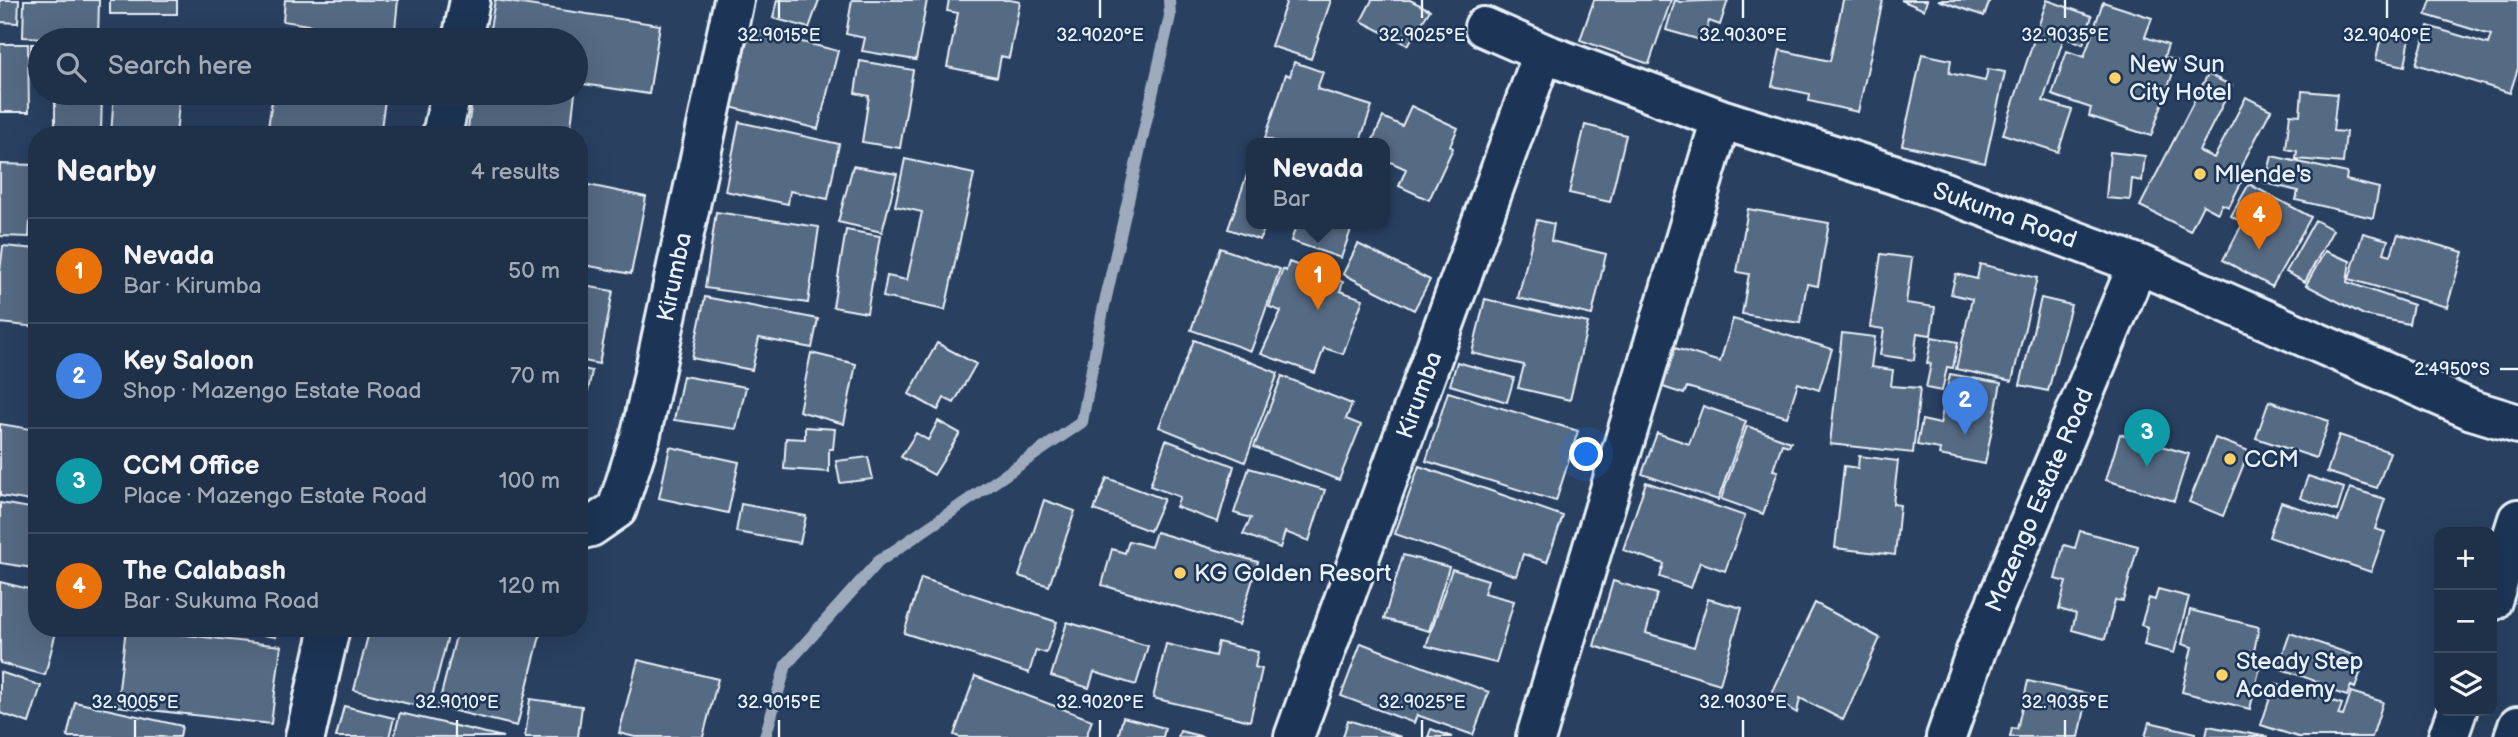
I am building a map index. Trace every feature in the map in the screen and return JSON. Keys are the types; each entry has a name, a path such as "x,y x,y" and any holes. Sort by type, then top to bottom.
{"street":[{"path":"464,28 470,0"},
{"name":"Kirumba","path":"588,528 617,509 641,434 734,0"},
{"name":"Sukuma Road","path":"1484,27 1543,53 1721,119 1912,180 2138,264 2472,410 2518,424"},
{"name":"Kirumba","path":"1294,737 1543,53"},
{"path":"444,126 448,105"},
{"path":"1536,737 1721,119"},
{"name":"Mazengo Estate Road","path":"1946,737 1976,651 2138,264"},
{"path":"2495,590 2518,519"},
{"path":"305,737 328,637"},
{"path":"2448,737 2455,716"},
{"path":"2515,737 2518,726"}],"building":[{"path":"0,0 19,0 18,23 0,22"},
{"path":"24,0 99,0 98,28 28,28 28,37 23,37"},
{"path":"110,0 177,0 177,14 110,14"},
{"path":"285,0 398,0 395,28 326,28 283,21"},
{"path":"495,0 660,25 649,94 588,85 588,28 490,28"},
{"path":"777,0 819,0 809,28 773,18"},
{"path":"852,0 927,0 916,60 862,51 865,38 846,34"},
{"path":"949,0 1020,2 1009,58 1001,56 997,77 947,67 958,13 947,11"},
{"path":"1287,0 1331,0 1311,59 1271,46"},
{"path":"1372,0 1410,0 1430,10 1408,45 1361,21"},
{"path":"1594,0 1671,0 1649,64 1580,40"},
{"path":"1675,0 1728,0 1720,25 1709,21 1704,41 1666,30"},
{"path":"1843,0 1883,0 1858,112 1809,101 1810,94 1772,86 1780,50 1830,61"},
{"path":"1901,0 1927,0 1924,10"},
{"path":"1938,0 1990,0 1984,16"},
{"path":"2047,0 2092,16 2083,44 2064,37 2043,101 2072,110 2058,152 2003,134"},
{"path":"2431,0 2518,0 2518,68 2510,93 2416,64 2428,26 2488,44 2491,35 2426,15"},
{"name":"New Sun City Hotel","path":"2103,2 2152,18 2145,37 2168,45 2164,57 2177,61 2151,136 2089,116 2091,108 2052,95 2067,51 2084,57"},
{"path":"750,29 838,51 818,129 730,107"},
{"path":"2382,32 2410,37 2405,66 2376,60"},
{"path":"0,44 28,44 29,112 0,112"},
{"path":"1922,54 1951,60 1949,73 1985,81 1988,69 2005,72 1985,163 1902,145"},
{"path":"860,61 913,70 900,148 862,142 869,96 855,93"},
{"path":"1294,62 1323,72 1317,89 1372,106 1361,138 1265,138 1286,74 1290,76"},
{"path":"2208,74 2232,86 2199,151 2214,158 2246,97 2271,110 2236,176 2243,179 2229,207 2222,204 2218,213 2203,205 2190,231 2140,206"},
{"path":"2302,91 2337,94 2333,131 2346,132 2343,163 2296,159 2297,151 2286,149 2290,114 2300,115"},
{"path":"55,105 102,105 101,126 55,126"},
{"path":"113,105 179,105 177,126 112,126"},
{"path":"271,105 384,105 381,126 268,126"},
{"path":"471,105 574,105 571,126 468,126"},
{"path":"1411,106 1458,128 1450,146 1453,148 1429,200 1399,186 1406,169 1390,162 1390,138 1374,138 1383,117 1402,126"},
{"path":"739,122 839,144 828,199 790,191 788,204 725,191"},
{"path":"1585,125 1626,135 1610,202 1569,193"},
{"path":"2110,152 2145,156 2142,181 2132,179 2130,200 2106,198"},
{"path":"2272,156 2347,173 2346,180 2379,188 2373,218 2296,200 2298,191 2265,183"},
{"path":"905,159 974,174 945,310 883,297 887,276 907,280 922,212 895,206"},
{"path":"0,164 28,165 28,237 0,236"},
{"path":"853,166 897,174 882,232 838,222"},
{"path":"1246,178 1246,229 1264,229 1260,240 1228,229"},
{"path":"2249,184 2311,217 2272,287 2223,260 2243,223 2231,216"},
{"path":"588,185 646,197 631,274 588,266"},
{"path":"1748,209 1829,223 1818,286 1807,284 1800,323 1742,314 1749,274 1737,272"},
{"path":"716,212 819,227 808,303 705,288"},
{"path":"1537,220 1554,224 1551,241 1606,254 1592,315 1518,298"},
{"path":"2315,220 2333,230 2305,282 2286,272"},
{"path":"1295,229 1351,229 1341,258 1291,241"},
{"path":"846,230 880,236 867,313 833,307"},
{"path":"2363,233 2388,240 2384,253 2391,255 2398,234 2463,252 2447,307 2349,279"},
{"path":"1358,244 1430,280 1414,310 1343,274"},
{"path":"3,246 28,248 28,326 0,323"},
{"path":"1220,248 1280,269 1251,351 1191,330"},
{"path":"2325,251 2350,261 2347,282 2413,305 2409,324 2364,315 2306,285"},
{"path":"1881,254 1912,258 1906,303 1935,307 1931,335 1917,333 1914,360 1880,355 1884,329 1870,327"},
{"path":"1289,262 1343,282 1340,291 1363,299 1343,354 1324,348 1315,373 1261,354 1281,311 1269,307 1283,269 1286,271"},
{"path":"1980,264 2037,278 2012,381 1956,369 1972,299 1951,294 1956,274 1977,279"},
{"path":"588,287 613,291 599,364 588,362"},
{"path":"705,297 818,319 812,348 759,338 752,370 692,358"},
{"path":"2041,298 2071,305 2048,391 2020,385"},
{"path":"1485,299 1588,323 1570,400 1518,388 1524,365 1472,353"},
{"path":"1733,319 1832,349 1819,390 1798,383 1787,417 1687,387 1684,394 1663,387 1675,348 1720,362"},
{"path":"1842,333 1875,337 1871,367 1893,370 1891,386 1920,388 1913,453 1830,444"},
{"path":"1932,337 1958,342 1953,368 1947,367 1942,391 1926,388 1931,364 1927,363"},
{"path":"1194,340 1278,373 1245,462 1159,427"},
{"path":"937,343 976,364 954,403 944,398 938,410 909,394"},
{"path":"811,353 856,364 844,424 799,411"},
{"path":"1457,362 1514,378 1507,402 1450,385"},
{"path":"588,370 592,371 588,391"},
{"path":"1950,374 2001,383 1985,464 1939,455 1940,449 1917,445 1922,420 1940,424"},
{"path":"683,376 746,387 736,429 674,420"},
{"path":"1282,376 1352,404 1346,419 1361,425 1339,480 1254,447"},
{"path":"1448,392 1578,431 1556,501 1426,461"},
{"path":"2269,401 2329,421 2316,458 2256,438"},
{"path":"1703,406 1746,421 1718,500 1642,474 1657,433 1689,444"},
{"path":"938,421 960,433 934,475 901,457 916,433 928,440"},
{"path":"0,424 28,429 28,501 0,496"},
{"path":"1747,426 1791,442 1789,446 1782,444 1773,470 1778,471 1763,514 1721,499"},
{"path":"805,427 835,429 833,449 829,449 829,472 784,469 786,438 805,439"},
{"path":"2120,434 2189,454 2174,501 2106,480"},
{"path":"2339,435 2390,452 2377,488 2327,472"},
{"path":"2215,438 2249,451 2223,516 2189,502"},
{"path":"1166,440 1234,466 1218,522 1176,507 1180,497 1150,486"},
{"path":"670,447 739,462 728,513 659,498"},
{"path":"1859,456 1898,461 1893,504 1900,505 1895,555 1835,548 1844,466 1858,468"},
{"path":"868,457 873,479 840,483 836,461"},
{"path":"1419,466 1563,516 1547,562 1523,554 1516,576 1395,534"},
{"path":"1249,468 1325,490 1309,541 1285,532 1280,548 1243,534 1251,518 1234,513"},
{"path":"2308,476 2344,488 2337,511 2300,498"},
{"path":"1107,478 1164,499 1150,531 1094,510"},
{"path":"1646,482 1745,516 1725,571 1700,562 1691,588 1660,577 1664,564 1623,550"},
{"path":"2350,488 2385,499 2375,529 2385,532 2371,572 2269,537 2281,502 2338,521"},
{"path":"1044,500 1075,511 1049,586 1019,576"},
{"path":"0,503 28,508 28,567 0,563"},
{"path":"741,504 806,516 800,543 736,532"},
{"path":"2080,531 2138,546 2123,601 2115,600 2105,639 2072,630 2076,614 2059,609 2066,582 2055,579 2064,545 2075,548"},
{"name":"KG Golden Resort","path":"1156,532 1258,562 1239,625 1102,585 1112,549 1125,553 1129,541 1151,547"},
{"path":"1403,555 1449,567 1429,631 1384,619"},
{"path":"1452,569 1488,580 1484,593 1514,601 1496,663 1426,646"},
{"path":"921,578 1057,622 1046,653 1036,650 1029,673 904,633"},
{"path":"1613,581 1657,594 1646,633 1694,647 1708,599 1742,608 1720,684 1594,646"},
{"path":"0,582 28,589 28,637 55,637 45,675 0,663"},
{"name":"Steady Step Academy","path":"2158,589 2189,597 2174,653 2144,645 2148,627 2141,625 2149,598 2155,600"},
{"path":"1815,603 1880,638 1843,720 1800,698 1797,713 1770,697"},
{"name":"Steady Step Academy","path":"2190,610 2259,627 2253,656 2262,658 2250,709 2182,692 2192,647 2182,644"},
{"path":"1067,622 1148,646 1136,685 1094,672 1089,688 1051,676"},
{"path":"2290,633 2365,659 2355,688 2351,686 2347,696 2317,686 2319,682 2278,668"},
{"path":"125,637 204,637 281,646 271,724 117,706"},
{"path":"368,637 448,637 429,709 354,690"},
{"path":"456,637 540,637 517,726 438,707"},
{"path":"1218,642 1258,652 1255,667 1262,669 1250,721 1153,698 1166,644 1215,656"},
{"path":"1361,643 1489,692 1473,735 1417,715 1414,723 1341,696"},
{"path":"638,660 718,679 703,737 635,737 619,733"},
{"path":"0,672 41,686 29,723 0,713"},
{"path":"975,676 1092,720 1086,737 954,735"},
{"path":"2028,681 2088,694 2079,737 2010,737 2012,728 2017,729"},
{"path":"2275,683 2342,704 2338,715 2343,716 2351,692 2383,702 2372,737 2298,737 2261,725"},
{"path":"530,699 582,706 578,737 525,737"},
{"path":"75,702 182,726 180,737 67,737"},
{"path":"344,706 394,718 389,737 336,737"},
{"path":"400,713 503,737 394,737"},
{"path":"1123,717 1165,728 1163,737 1118,737"},
{"path":"1348,720 1401,737 1343,737"},
{"path":"2149,722 2196,733 2195,737 2145,737"},
{"path":"2208,726 2268,737 2206,737"},
{"path":"1431,729 1452,737 1428,737"},
{"path":"1180,731 1204,737 1178,737"}],"waterway":[{"path":"765,737 786,665 878,562 1082,422 1102,315 1170,16 1169,0"}],"place":[{"name":"New Sun City Hotel","path":"2115,78"},
{"name":"Mlende's","path":"2200,174"},
{"name":"The Calabash","path":"2259,250"},
{"name":"Nevada","path":"1318,310"},
{"name":"Key Saloon","path":"1965,435"},
{"name":"CCM","path":"2230,459"},
{"name":"CCM Office","path":"2147,467"},
{"name":"KG Golden Resort","path":"1180,573"},
{"name":"Steady Step Academy","path":"2222,675"}]}
